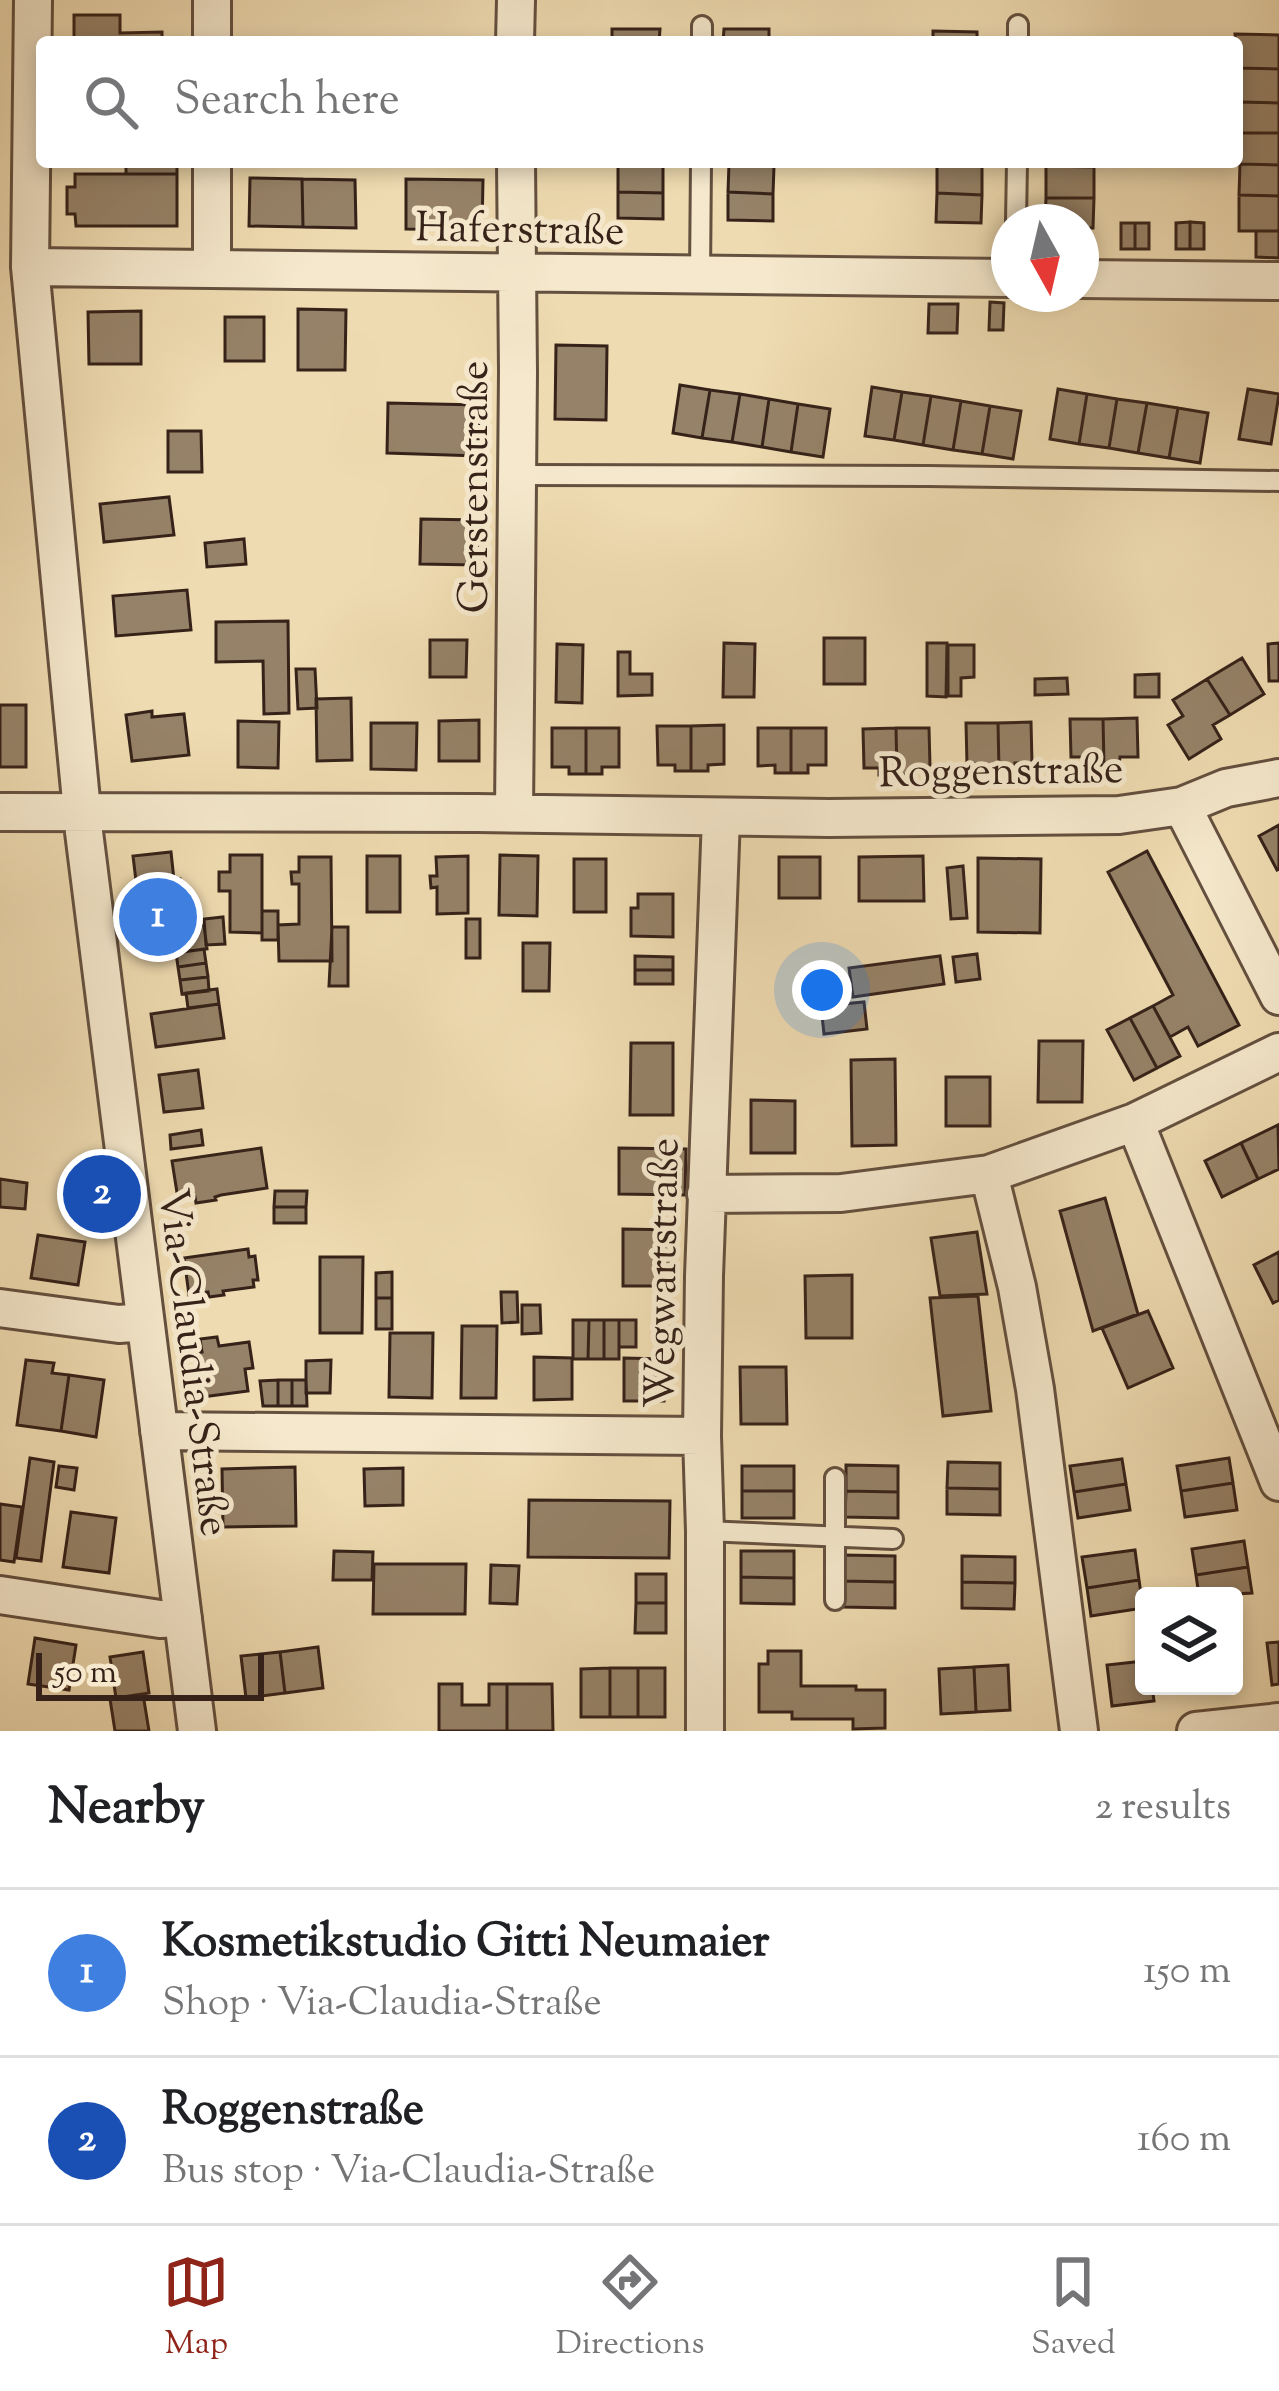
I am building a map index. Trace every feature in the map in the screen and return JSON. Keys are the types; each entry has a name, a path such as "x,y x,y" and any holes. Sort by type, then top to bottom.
{"street":[{"name":"Via-Claudia-Straße","path":"33,0 30,267 83,813 196,1731"},
{"path":"212,0 212,36"},
{"path":"515,36 516,0"},
{"path":"212,168 212,268"},
{"name":"Gerstenstraße","path":"514,814 516,168"},
{"name":"Haferstraße","path":"30,267 991,278"},
{"path":"1099,279 1279,281"},
{"name":"Roggenstraße","path":"0,812 1119,815 1182,806 1226,788 1279,778"},
{"path":"1182,806 1279,996"},
{"name":"Wegwartstraße","path":"705,1731 701,1436 721,817"},
{"path":"706,1194 841,1193 989,1174 1135,1122 1279,1052"},
{"path":"1135,1122 1279,1482"},
{"path":"989,1174 1017,1287 1035,1389 1079,1731"},
{"path":"0,1308 119,1324 145,1322"},
{"path":"159,1431 701,1436"},
{"path":"0,1595 160,1619 183,1618"},
{"path":"1196,1731 1279,1722"}],"lane":[{"path":"700,275 701,168"},
{"path":"1016,204 1017,168"},
{"path":"518,476 1279,482"},
{"path":"835,1478 835,1600"},
{"path":"705,1532 893,1539"}],"building":[{"path":"74,15 120,15 120,33 162,32 162,36 74,36"},
{"path":"612,29 660,29 659,36 612,36"},
{"path":"724,29 769,29 769,36 723,36"},
{"path":"933,31 977,32 977,36 933,36"},
{"path":"1279,35 1279,69 1243,68 1243,36 1235,36"},
{"path":"1243,68 1279,69 1279,103 1243,102"},
{"path":"1243,102 1279,103 1279,133 1243,133"},
{"path":"1243,133 1279,133 1279,165 1243,164"},
{"path":"1243,164 1279,165 1279,196 1239,195"},
{"path":"126,168 177,168 177,174 126,174"},
{"path":"618,168 663,168 663,193 618,192"},
{"path":"729,168 774,168 773,194 728,192"},
{"path":"937,168 982,168 982,195 937,193"},
{"path":"1046,168 1094,168 1094,198 1046,198"},
{"path":"75,174 177,174 177,226 76,226 75,214 67,214 67,187 75,187"},
{"path":"250,178 302,179 303,227 249,226"},
{"path":"302,179 355,180 356,228 303,227"},
{"path":"406,179 483,180 482,230 406,229"},
{"path":"618,192 663,193 663,219 618,218"},
{"path":"728,192 773,194 773,221 728,220"},
{"path":"937,193 982,195 981,223 936,222"},
{"path":"1239,195 1279,196 1279,231 1239,231"},
{"path":"1046,198 1094,198 1094,204 1046,204"},
{"path":"1190,222 1204,223 1204,249 1190,249"},
{"path":"1190,222 1190,249 1176,249 1176,223"},
{"path":"1121,223 1135,223 1135,249 1121,249"},
{"path":"1135,223 1149,223 1149,249 1135,249"},
{"path":"1256,231 1279,231 1279,258 1256,257"},
{"path":"990,302 991,312 1004,312 1003,330 989,330"},
{"path":"929,304 958,304 957,333 928,333"},
{"path":"298,309 346,310 345,370 298,370"},
{"path":"141,311 141,364 89,364 88,312"},
{"path":"225,317 264,317 264,361 225,361"},
{"path":"556,345 607,346 606,420 555,419"},
{"path":"680,385 710,390 702,438 673,433"},
{"path":"872,387 902,392 894,440 865,436"},
{"path":"1058,389 1087,394 1079,444 1050,439"},
{"path":"1248,389 1279,394 1271,444 1239,439"},
{"path":"710,390 740,394 732,442 702,438"},
{"path":"902,392 931,396 923,445 894,440"},
{"path":"740,394 769,399 762,447 732,442"},
{"path":"1087,394 1117,399 1109,448 1079,444"},
{"path":"931,396 961,401 953,450 923,445"},
{"path":"769,399 798,404 791,452 762,447"},
{"path":"1117,399 1147,403 1138,453 1109,448"},
{"path":"961,401 990,406 982,454 953,450"},
{"path":"388,403 479,405 478,456 387,453"},
{"path":"1147,403 1178,408 1169,458 1138,453"},
{"path":"798,404 830,409 823,457 791,452"},
{"path":"990,406 1021,411 1013,459 982,454"},
{"path":"1178,408 1208,413 1200,463 1169,458"},
{"path":"168,431 201,431 202,472 168,472"},
{"path":"169,497 174,535 104,542 100,504"},
{"path":"421,519 478,520 477,565 420,564"},
{"path":"244,539 246,564 207,567 205,543"},
{"path":"187,590 191,630 116,636 113,596"},
{"path":"288,621 289,713 264,714 263,661 216,662 216,622"},
{"path":"824,638 865,638 865,684 824,684"},
{"path":"430,640 467,640 466,677 430,677"},
{"path":"724,643 755,644 754,697 723,697"},
{"path":"927,643 947,643 946,697 927,696"},
{"path":"1279,643 1279,681 1269,681 1268,644"},
{"path":"557,644 583,645 582,703 556,702"},
{"path":"948,645 974,645 974,677 961,678 961,696 948,696"},
{"path":"618,652 630,652 630,674 652,674 652,695 618,696"},
{"path":"1242,658 1264,694 1230,715 1207,679"},
{"path":"296,669 315,669 317,708 298,709"},
{"path":"1159,674 1159,697 1135,697 1135,675"},
{"path":"1067,678 1068,694 1035,695 1035,679"},
{"path":"1207,679 1230,715 1213,725 1221,739 1189,759 1168,725 1183,716 1173,700"},
{"path":"351,698 352,760 317,761 316,699"},
{"path":"0,705 26,705 26,767 0,767"},
{"path":"152,711 152,717 184,714 189,755 132,761 126,715"},
{"path":"1137,718 1138,757 1120,757 1119,765 1104,765 1103,719"},
{"path":"1070,719 1103,719 1104,765 1086,765 1086,757 1071,757"},
{"path":"479,720 479,761 439,761 439,721"},
{"path":"238,721 279,722 278,768 238,767"},
{"path":"1031,722 1032,763 999,770 998,723"},
{"path":"371,723 417,723 416,770 371,769"},
{"path":"966,723 998,723 999,770 984,771 984,763 967,764"},
{"path":"724,725 724,764 691,771 691,726"},
{"path":"657,726 691,726 691,771 658,765"},
{"path":"552,728 586,728 586,774 552,767"},
{"path":"586,728 619,728 619,767 586,774"},
{"path":"758,728 791,728 791,773 775,773 775,765 758,766"},
{"path":"791,728 826,728 826,765 808,765 808,773 791,773"},
{"path":"896,728 929,728 930,766 914,767 914,775 897,775"},
{"path":"896,728 897,775 879,775 879,768 864,768 863,729"},
{"path":"1279,825 1279,869 1277,870 1259,836"},
{"path":"1147,851 1239,1025 1198,1046 1188,1027 1170,1037 1153,1006 1173,995 1108,872"},
{"path":"171,852 174,880 180,879 185,934 143,939 133,856"},
{"path":"230,855 262,855 262,933 230,932 230,891 219,891 219,872 230,872"},
{"path":"500,855 538,856 537,916 499,915"},
{"path":"367,856 400,856 400,912 367,912"},
{"path":"468,856 468,913 437,914 437,887 431,888 430,876 437,876 436,857"},
{"path":"923,856 924,901 859,901 859,857"},
{"path":"299,857 331,857 332,961 279,961 278,925 299,924 299,884 292,884 291,872 299,872"},
{"path":"779,857 820,857 820,898 779,898"},
{"path":"978,858 1041,859 1040,933 978,932"},
{"path":"574,859 606,859 606,912 574,912"},
{"path":"963,866 967,918 951,919 947,868"},
{"path":"638,894 673,894 673,937 631,936 631,908 638,908"},
{"path":"262,911 278,911 278,940 262,940"},
{"path":"223,917 225,944 206,945 204,919"},
{"path":"466,919 480,919 480,958 466,958"},
{"path":"204,925 207,949 188,951 185,927"},
{"path":"332,927 348,927 348,986 329,986"},
{"path":"185,934 188,951 146,957 143,939"},
{"path":"523,943 550,943 549,991 523,991"},
{"path":"204,949 206,963 178,967 176,953"},
{"path":"977,954 980,979 956,982 953,957"},
{"path":"635,956 673,957 673,970 635,970"},
{"path":"940,956 944,984 853,997 849,968"},
{"path":"206,963 208,977 180,980 178,967"},
{"path":"635,970 673,970 673,984 635,984"},
{"path":"208,977 209,991 182,994 180,980"},
{"path":"840,977 843,1001 821,1004 818,981"},
{"path":"217,989 219,1004 188,1008 186,993"},
{"path":"864,1002 867,1029 824,1034 821,1006"},
{"path":"219,1004 224,1038 156,1047 151,1014"},
{"path":"1153,1006 1180,1056 1157,1068 1130,1018"},
{"path":"1130,1018 1157,1068 1134,1080 1107,1030"},
{"path":"1039,1041 1083,1041 1082,1102 1038,1102"},
{"path":"631,1043 673,1043 673,1115 630,1115"},
{"path":"895,1059 896,1145 852,1146 851,1060"},
{"path":"198,1070 203,1108 164,1112 159,1075"},
{"path":"946,1077 990,1077 990,1126 946,1126"},
{"path":"751,1100 795,1101 795,1153 751,1153"},
{"path":"1278,1125 1279,1169 1258,1179 1241,1143"},
{"path":"201,1130 203,1145 171,1149 170,1135"},
{"path":"1241,1143 1258,1179 1222,1197 1205,1161"},
{"path":"261,1148 267,1188 196,1203 195,1197 178,1199 172,1161"},
{"path":"619,1148 686,1149 685,1195 619,1194"},
{"path":"0,1179 27,1183 25,1209 0,1207"},
{"path":"275,1191 307,1191 306,1207 274,1207"},
{"path":"1105,1198 1138,1314 1093,1331 1060,1211"},
{"path":"274,1207 306,1207 306,1223 274,1223"},
{"path":"623,1229 674,1230 673,1286 623,1286"},
{"path":"977,1232 987,1294 940,1296 931,1238"},
{"path":"38,1235 85,1242 78,1285 31,1278"},
{"path":"248,1249 249,1257 255,1256 258,1280 253,1280 254,1287 209,1297 208,1292 189,1295 184,1258"},
{"path":"1279,1252 1279,1300 1273,1303 1254,1265"},
{"path":"320,1257 363,1257 362,1333 320,1333"},
{"path":"392,1272 392,1298 376,1298 376,1273"},
{"path":"852,1275 852,1338 806,1338 805,1276"},
{"path":"501,1292 517,1292 518,1322 502,1323"},
{"path":"978,1296 991,1411 943,1416 930,1298"},
{"path":"376,1298 392,1298 392,1329 376,1329"},
{"path":"522,1305 540,1305 541,1333 522,1334"},
{"path":"1148,1311 1173,1368 1128,1388 1102,1328"},
{"path":"573,1320 589,1320 588,1359 573,1359"},
{"path":"589,1320 604,1320 604,1359 588,1359"},
{"path":"604,1320 619,1320 619,1359 604,1359"},
{"path":"619,1320 636,1320 636,1347 619,1347"},
{"path":"462,1326 497,1326 496,1398 461,1398"},
{"path":"390,1333 433,1333 432,1398 389,1397"},
{"path":"217,1337 219,1346 249,1342 253,1368 245,1369 248,1391 202,1397 196,1353 202,1352 200,1339"},
{"path":"534,1357 572,1358 572,1399 534,1400"},
{"path":"624,1358 664,1359 664,1401 624,1401"},
{"path":"26,1360 54,1363 52,1373 69,1375 61,1431 17,1425"},
{"path":"331,1360 330,1393 306,1393 306,1361"},
{"path":"740,1367 786,1367 787,1424 741,1424"},
{"path":"69,1375 104,1380 96,1437 61,1431"},
{"path":"278,1380 292,1380 292,1406 278,1406"},
{"path":"278,1380 278,1406 263,1406 260,1381"},
{"path":"292,1380 306,1380 307,1406 292,1406"},
{"path":"30,1458 54,1462 41,1561 16,1558"},
{"path":"1229,1458 1233,1483 1181,1491 1177,1466"},
{"path":"1122,1459 1126,1484 1074,1492 1070,1466"},
{"path":"948,1462 1000,1463 1000,1489 947,1488"},
{"path":"846,1465 898,1466 898,1492 846,1491"},
{"path":"59,1466 77,1468 74,1490 56,1487"},
{"path":"742,1466 794,1466 794,1491 742,1491"},
{"path":"295,1467 296,1526 223,1527 222,1469"},
{"path":"403,1468 403,1505 365,1506 364,1469"},
{"path":"1233,1483 1237,1510 1185,1517 1181,1491"},
{"path":"1126,1484 1130,1510 1078,1518 1074,1492"},
{"path":"947,1488 1000,1489 1000,1515 947,1514"},
{"path":"742,1491 794,1491 794,1518 742,1518"},
{"path":"846,1491 898,1492 898,1518 845,1517"},
{"path":"529,1500 670,1501 669,1558 528,1557"},
{"path":"0,1504 22,1507 14,1562 0,1560"},
{"path":"71,1512 116,1518 109,1573 63,1567"},
{"path":"1244,1541 1248,1567 1196,1575 1192,1549"},
{"path":"1135,1550 1139,1580 1087,1588 1082,1557"},
{"path":"334,1551 373,1552 372,1580 333,1580"},
{"path":"741,1551 794,1551 794,1578 741,1577"},
{"path":"843,1555 895,1556 895,1582 842,1581"},
{"path":"962,1556 1015,1557 1015,1583 962,1582"},
{"path":"374,1564 466,1564 465,1614 373,1614"},
{"path":"491,1565 519,1566 517,1604 490,1603"},
{"path":"1248,1567 1252,1593 1243,1594 1243,1587 1198,1587 1196,1575"},
{"path":"636,1574 666,1574 666,1603 636,1603"},
{"path":"741,1577 794,1578 794,1604 741,1603"},
{"path":"1139,1580 1140,1587 1135,1587 1135,1609 1091,1616 1087,1588"},
{"path":"842,1581 895,1582 895,1608 842,1607"},
{"path":"962,1582 1015,1583 1014,1609 962,1608"},
{"path":"636,1603 666,1603 666,1633 635,1633"},
{"path":"35,1638 76,1645 69,1690 28,1684"},
{"path":"1279,1642 1279,1684 1272,1685 1267,1643"},
{"path":"318,1647 323,1688 285,1693 280,1652"},
{"path":"768,1651 801,1651 801,1686 885,1690 885,1728 853,1729 853,1719 792,1719 792,1712 759,1712 759,1664 768,1664"},
{"path":"143,1652 149,1693 116,1698 110,1657"},
{"path":"280,1652 285,1693 246,1698 241,1656"},
{"path":"1135,1662 1135,1695 1153,1695 1154,1701 1112,1706 1107,1665"},
{"path":"1008,1665 1010,1710 976,1712 974,1667"},
{"path":"974,1667 976,1712 941,1714 939,1669"},
{"path":"610,1668 638,1668 638,1717 610,1717"},
{"path":"610,1668 610,1717 581,1717 581,1669"},
{"path":"638,1668 665,1668 665,1717 638,1717"},
{"path":"439,1684 462,1684 462,1705 489,1705 489,1684 507,1684 507,1731 439,1731"},
{"path":"507,1684 552,1684 553,1731 507,1731"},
{"path":"143,1694 149,1731 115,1731 110,1699"}],"place":[{"name":"Kosmetikstudio Gitti Neumaier","path":"158,917"},
{"name":"Roggenstraße","path":"102,1194"}]}
